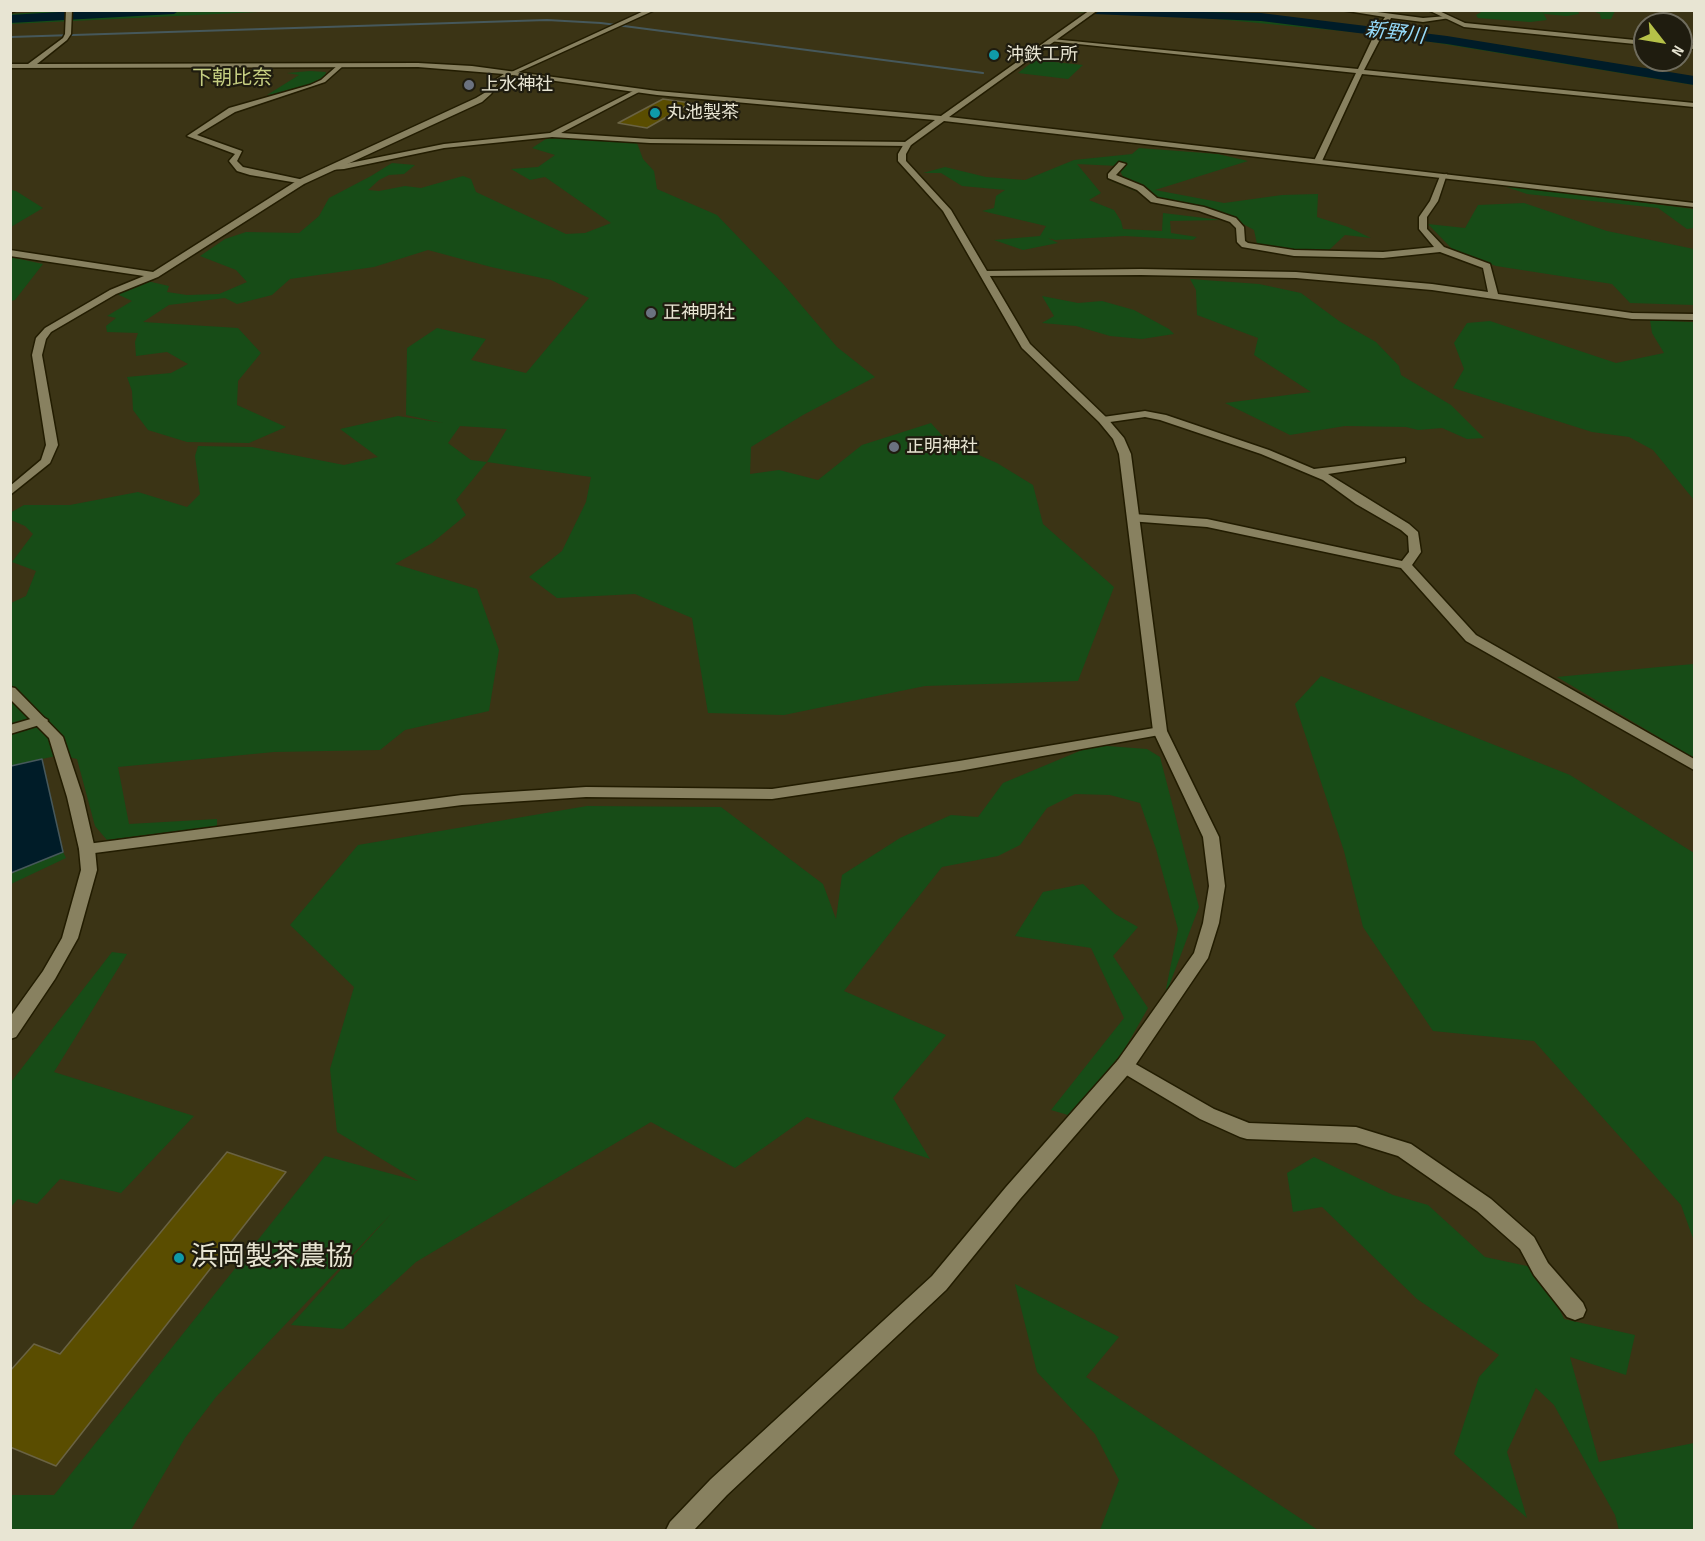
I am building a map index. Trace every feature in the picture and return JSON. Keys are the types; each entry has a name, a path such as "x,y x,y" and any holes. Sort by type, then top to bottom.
{"street":[{"path":"31,65 67,36 69,10"},
{"path":"10,492 46,461 52,445 37,355 41,338 57,324 113,292 155,275 302,182 479,100 489,93 497,81 510,74 652,10"},
{"path":"1344,10 1423,20 1447,18"},
{"path":"1431,10 1464,25 1633,42"},
{"path":"678,1530 719,1487 939,1283 1013,1193 1125,1065 1202,954 1211,923 1217,886 1210,837 1160,731 1125,454 1118,438 1103,420 1026,346 947,210 902,161 902,154 908,144 1092,13"},
{"path":"1318,161 1380,28 1389,16"},
{"path":"1052,41 1695,105"},
{"path":"10,66 437,66 637,91 942,118 1695,205"},
{"path":"302,182 250,173 240,169 233,161 239,153 191,136 232,110 323,81 340,66"},
{"path":"552,135 637,91"},
{"path":"329,168 344,167 444,146 552,135 650,141 908,144"},
{"path":"363,153 388,157"},
{"path":"1122,164 1111,176 1140,188 1154,200 1201,209 1233,220 1240,227 1241,242 1245,245 1294,253 1383,255 1441,249 1487,266 1494,296"},
{"path":"1441,249 1423,229 1423,217 1434,201 1444,176"},
{"path":"10,253 155,275"},
{"path":"985,274 1258,273 1432,287 1632,316 1695,317"},
{"path":"1103,420 1145,414 1162,417 1265,452 1327,478 1360,501 1405,526 1414,535 1415,552 1405,565"},
{"path":"1313,473 1401,460"},
{"path":"1134,518 1207,523 1405,565 1471,638 1695,765"},
{"path":"10,691 42,720 56,737 75,797 87,849 89,870 80,909 70,938 49,975 10,1032"},
{"path":"10,730 42,720"},
{"path":"87,849 462,800 586,792 772,794 959,766 1160,731"},
{"path":"1125,1065 1207,1114 1247,1131 1356,1135 1404,1150 1484,1205 1527,1243 1541,1269 1575,1310"}],"green space":[{"path":"69,10 279,11 11,24 10,14"},
{"path":"1201,10 1262,16 1514,47 1633,67 1633,72 1664,72 1694,77 1694,85 1395,36 1206,18 1052,11"},
{"path":"1544,10 1615,11 1611,19 1601,19 1600,14 1593,11 1578,11 1579,14 1567,16 1544,14 1547,20 1530,22 1478,18 1476,15 1483,11 1543,11 1543,14"},
{"path":"1035,60 1083,65 1068,79 1018,73"},
{"path":"326,72 325,76 311,84 267,95 299,75 287,73"},
{"path":"549,137 637,143 643,159 654,171 657,189 717,215 784,285 837,347 875,377 803,415 751,447 750,474 779,470 818,480 862,445 931,423 947,441 997,463 1033,485 1043,524 1114,587 1078,681 925,686 784,715 708,713 692,618 635,594 557,598 529,577 562,551 586,502 591,477 487,462 456,500 466,515 432,543 395,564 477,589 499,650 489,711 405,730 380,750 274,752 118,767 129,824 217,819 217,826 107,840 95,826 77,759 60,755 11,766 11,603 26,596 36,571 12,562 33,534 25,526 11,520 10,513 24,505 70,505 138,492 187,507 200,494 195,456 198,446 252,447 344,465 378,457 340,429 398,416 443,423 406,415 407,348 437,328 486,339 471,360 526,373 589,298 551,280 428,250 374,267 290,279 272,295 237,304 225,298 169,305 143,322 238,328 261,353 238,381 237,405 286,427 249,443 187,442 148,430 133,410 132,391 127,377 171,373 188,364 167,352 136,356 135,342 138,333 107,332 106,326 116,318 107,316 132,301 117,294 147,281 169,286 167,292 187,295 219,294 247,282 236,270 200,256 225,239 246,232 299,233 319,216 329,198 392,163 415,165 404,174 389,175 379,180 368,190 379,191 405,186 421,188 463,176 471,179 476,192 566,234 585,233 611,223 545,177 530,180 511,169 538,167 555,155 532,148","holes":["460,426 507,429 487,462 471,460 448,443"]},
{"path":"1139,148 1218,154 1248,161 1155,190 1224,203 1282,195 1318,194 1317,217 1348,227 1371,238 1345,235 1328,251 1289,250 1257,244 1254,230 1232,218 1166,204 1107,179 1123,177 1118,166 1077,164 1101,193 1089,200 1114,210 1123,229 1162,231 1163,213 1221,220 1170,221 1171,233 1197,237 1193,240 1125,236 1055,240 1048,238 1058,243 1023,250 994,240 1040,236 1046,226 982,211 994,208 996,196 1005,190 962,186 941,173 923,173 945,167 986,177 1025,180 1074,160 1132,154"},
{"path":"1501,185 1694,209 1694,228 1687,229 1658,208 1527,194"},
{"path":"11,190 43,208 11,227"},
{"path":"1524,203 1607,231 1694,249 1694,305 1630,303 1612,284 1496,266 1454,251 1428,224 1465,228 1478,205"},
{"path":"11,257 43,264 15,300 11,301"},
{"path":"1190,279 1259,284 1301,293 1339,321 1376,342 1399,366 1401,375 1451,405 1484,438 1467,439 1442,428 1418,430 1406,427 1345,426 1290,435 1225,403 1311,392 1254,355 1258,338 1197,315 1196,290"},
{"path":"1042,296 1078,303 1102,301 1134,310 1174,334 1142,339 1110,336 1076,326 1042,323 1054,316"},
{"path":"1650,320 1694,322 1694,500 1653,450 1629,437 1592,432 1453,388 1464,369 1454,343 1467,323 1490,321 1616,363 1664,353 1652,333"},
{"path":"1694,664 1694,758 1557,677 1659,667"},
{"path":"1321,676 1570,775 1694,853 1694,1241 1681,1205 1534,1041 1433,1031 1363,927 1344,851 1295,704"},
{"path":"1094,745 1147,749 1160,757 1199,907 1164,999 1178,929 1156,849 1140,803 1110,795 1075,794 1047,808 1020,845 998,856 942,867 844,991 946,1035 893,1098 930,1159 807,1117 735,1168 651,1122 416,1262 343,1329 291,1325 391,1214 216,1397 185,1438 131,1530 11,1530 11,1495 54,1495 325,1156 418,1181 337,1132 330,1069 354,987 290,925 358,845 587,806 721,807 823,884 836,919 842,875 900,838 951,815 978,817 1003,783"},
{"path":"63,852 66,858 11,884 11,875 16,870"},
{"path":"1083,884 1115,914 1138,927 1113,956 1148,1008 1119,1059 1068,1115 1051,1110 1124,1018 1091,948 1015,936 1043,892"},
{"path":"112,952 127,954 54,1072 194,1116 121,1193 60,1179 37,1204 18,1199 11,1207 11,1082"},
{"path":"1314,1157 1393,1195 1428,1205 1485,1257 1541,1269 1564,1319 1635,1335 1626,1375 1570,1357 1599,1462 1694,1443 1694,1530 1619,1530 1615,1515 1554,1405 1536,1388 1507,1452 1527,1518 1454,1454 1479,1377 1499,1355 1417,1299 1322,1207 1293,1212 1287,1173"},
{"path":"1015,1284 1119,1337 1086,1377 1318,1530 1100,1530 1119,1480 1095,1434 1037,1372"}],"water":[{"path":"42,759 63,852 11,873 11,766"}],"building":[{"name":"丸池製茶","path":"663,99 691,103 647,128 618,123"},
{"name":"浜岡製茶農協","path":"227,1152 286,1172 56,1466 10,1447 10,1371 34,1344 60,1354"}],"waterway":[{"name":"新野川","path":"10,19 174,10"},
{"name":"新野川","path":"1093,10 1261,17 1447,40 1694,81"},
{"path":"10,37 547,20 601,23 983,73"}],"place":[{"name":"沖鉄工所","path":"994,55"},
{"name":"上水神社","path":"469,85"},
{"name":"丸池製茶","path":"655,113"},
{"name":"正神明社","path":"651,313"},
{"name":"正明神社","path":"894,447"},
{"name":"浜岡製茶農協","path":"179,1258"}],"district":[{"name":"下朝比奈","path":"232,79"}]}
